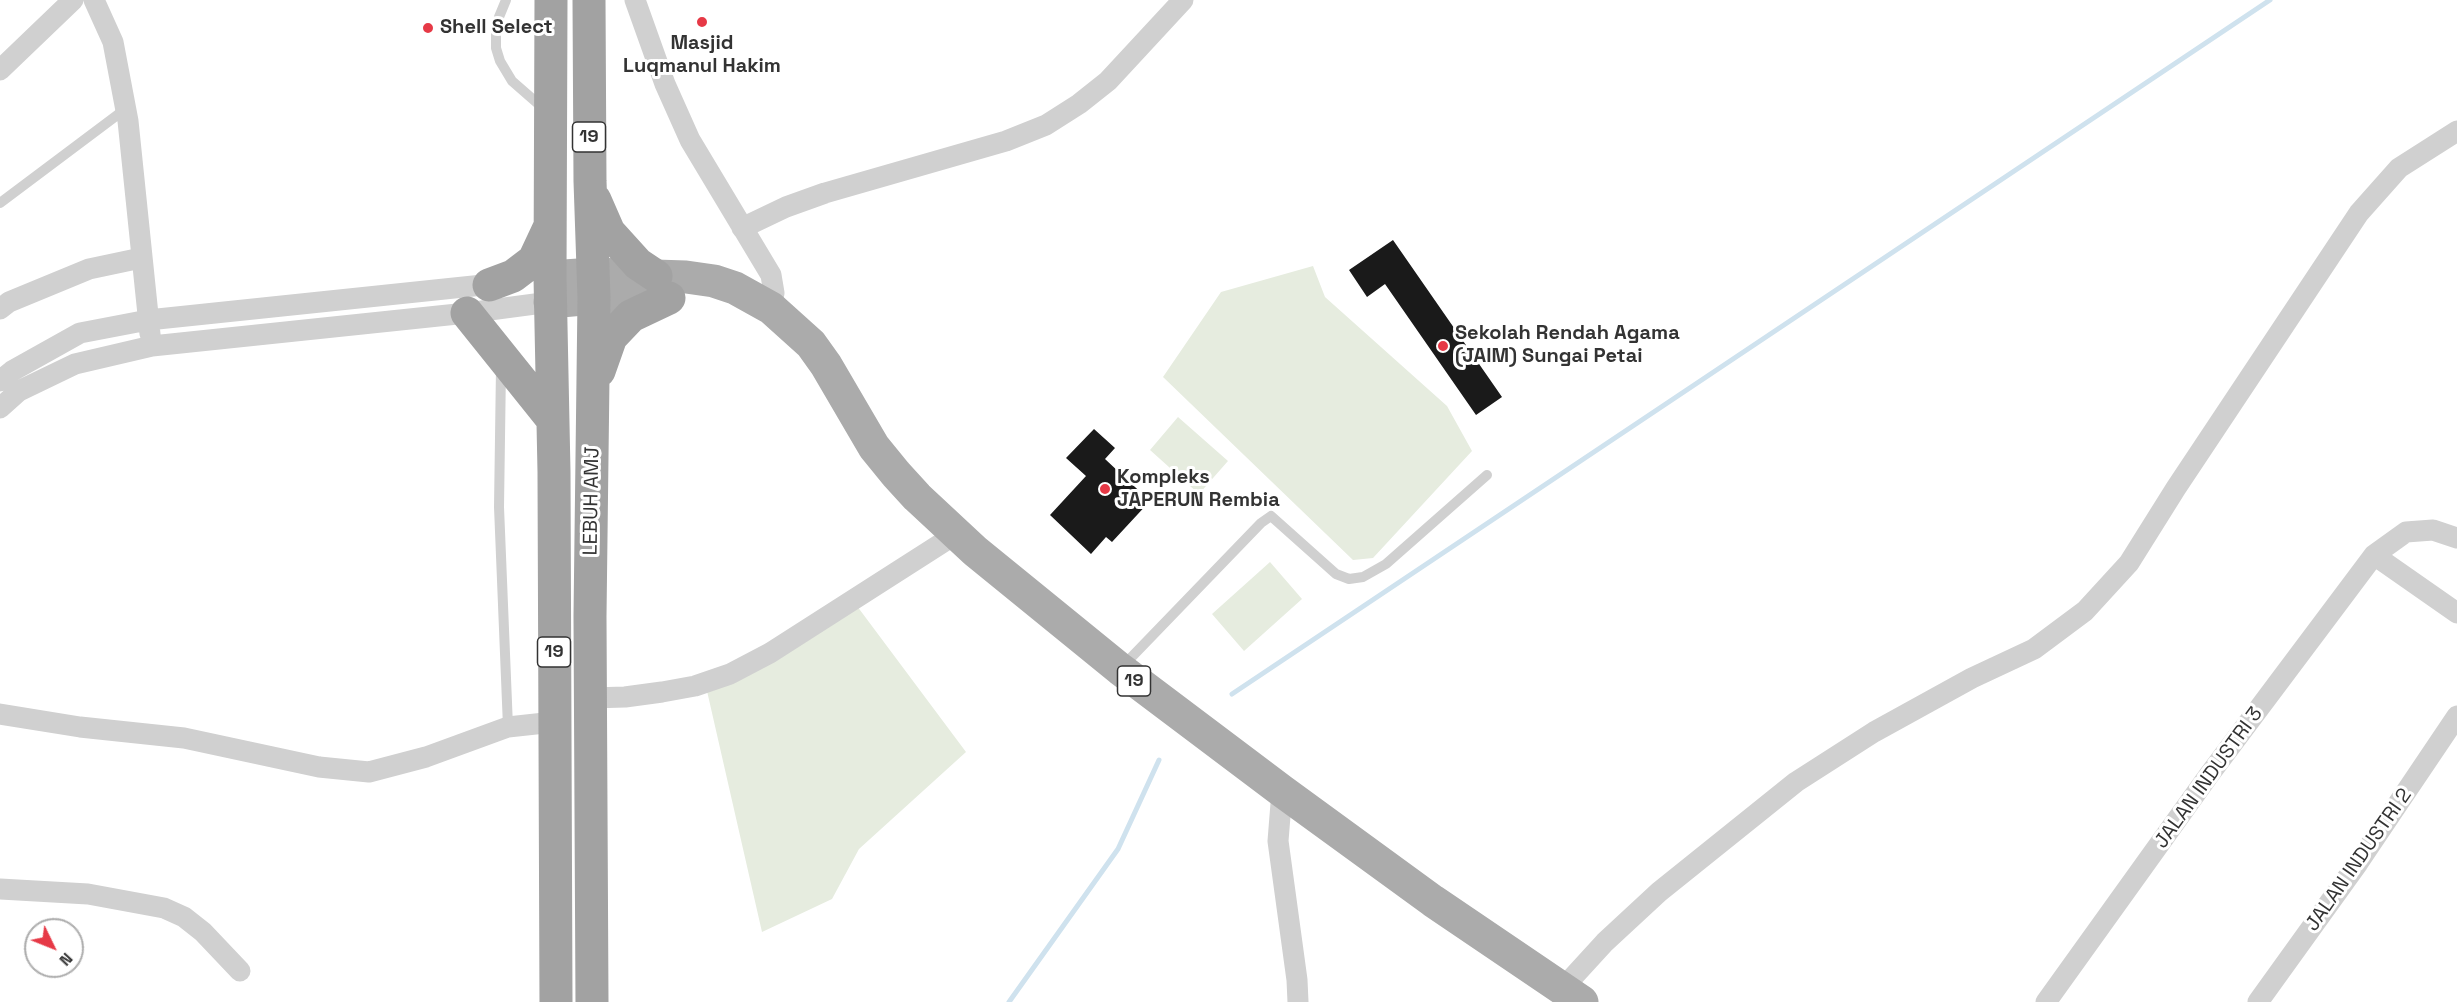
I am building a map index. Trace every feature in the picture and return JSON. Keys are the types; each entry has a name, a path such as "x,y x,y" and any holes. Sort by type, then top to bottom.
{"highway":[{"name":"LEBUH AMJ","path":"551,0 550,289 554,472 556,1002"},
{"name":"LEBUH AMJ","path":"589,0 594,403 591,698 592,1002"},
{"path":"590,181 599,211 609,232 662,287 611,337 600,365 594,403"},
{"path":"489,285 513,276 534,260 548,234 550,224"},
{"path":"467,313 552,419"}],"main road":[{"name":"19","path":"550,289 593,286 662,287 686,277 714,281 735,288 760,302 812,345 874,447 917,497 956,534 1120,669 1282,791 1433,901 1572,995"}],"street":[{"path":"0,70 73,0"},
{"path":"94,0 113,42 124,110 128,121 152,346"},
{"path":"635,0 665,84 690,140 771,275 774,293 760,302"},
{"path":"742,228 786,207 825,193 1006,141 1046,125 1079,104 1108,81 1182,0"},
{"path":"1572,995 1605,942 1659,892 1796,782 1884,726 1972,678 2034,649 2060,632 2085,611 2129,563 2176,488 2359,213 2399,168 2457,131"},
{"path":"0,309 9,302 89,269 141,258"},
{"path":"0,381 12,371 80,333 148,320 489,285 550,289"},
{"path":"0,408 19,391 75,364 152,346 467,313 550,289"},
{"name":"JALAN INDUSTRI 3","path":"2046,1002 2210,775 2374,555 2406,532 2433,530 2457,538"},
{"path":"591,698 625,697 662,692 695,686 730,674 770,652 956,534"},
{"path":"2374,555 2457,613"},
{"path":"0,714 80,727 184,738 343,771 369,772 426,757 508,727 554,722"},
{"name":"JALAN INDUSTRI 2","path":"2258,1002 2358,863 2457,716"},
{"path":"1282,791 1278,841 1298,1002"},
{"path":"0,889 88,894 164,908 184,917 203,932 240,971"}],"lane":[{"path":"506,0 496,33 500,61 512,81 551,115"},
{"path":"0,203 124,110"},
{"path":"501,355 499,507 508,727"},
{"path":"1120,669 1261,523 1271,516 1336,574 1349,579 1363,577 1386,564 1487,475"}],"shaded area":[{"path":"1313,266 1325,297 1447,406 1472,451 1373,558 1353,560 1163,377 1221,292"},
{"path":"1178,417 1228,461 1199,494 1150,450"},
{"path":"1270,562 1302,599 1244,651 1212,614"},
{"path":"857,606 966,752 859,849 832,899 762,932 707,691"}],"building":[{"path":"1393,240 1502,397 1476,415 1385,284 1367,297 1349,270"},
{"name":"Kompleks JAPERUN Rembia","path":"1094,429 1115,448 1105,459 1150,501 1112,542 1106,537 1091,554 1050,515 1086,476 1066,458"}],"waterway":[{"path":"1232,694 2270,0"},
{"path":"1009,1002 1118,849 1159,760"}],"place":[{"name":"Masjid Luqmanul Hakim","path":"702,22"},
{"name":"Shell Select","path":"428,28"},
{"name":"Sekolah Rendah Agama (JAIM) Sungai Petai","path":"1443,346"},
{"name":"Kompleks JAPERUN Rembia","path":"1105,489"}]}
